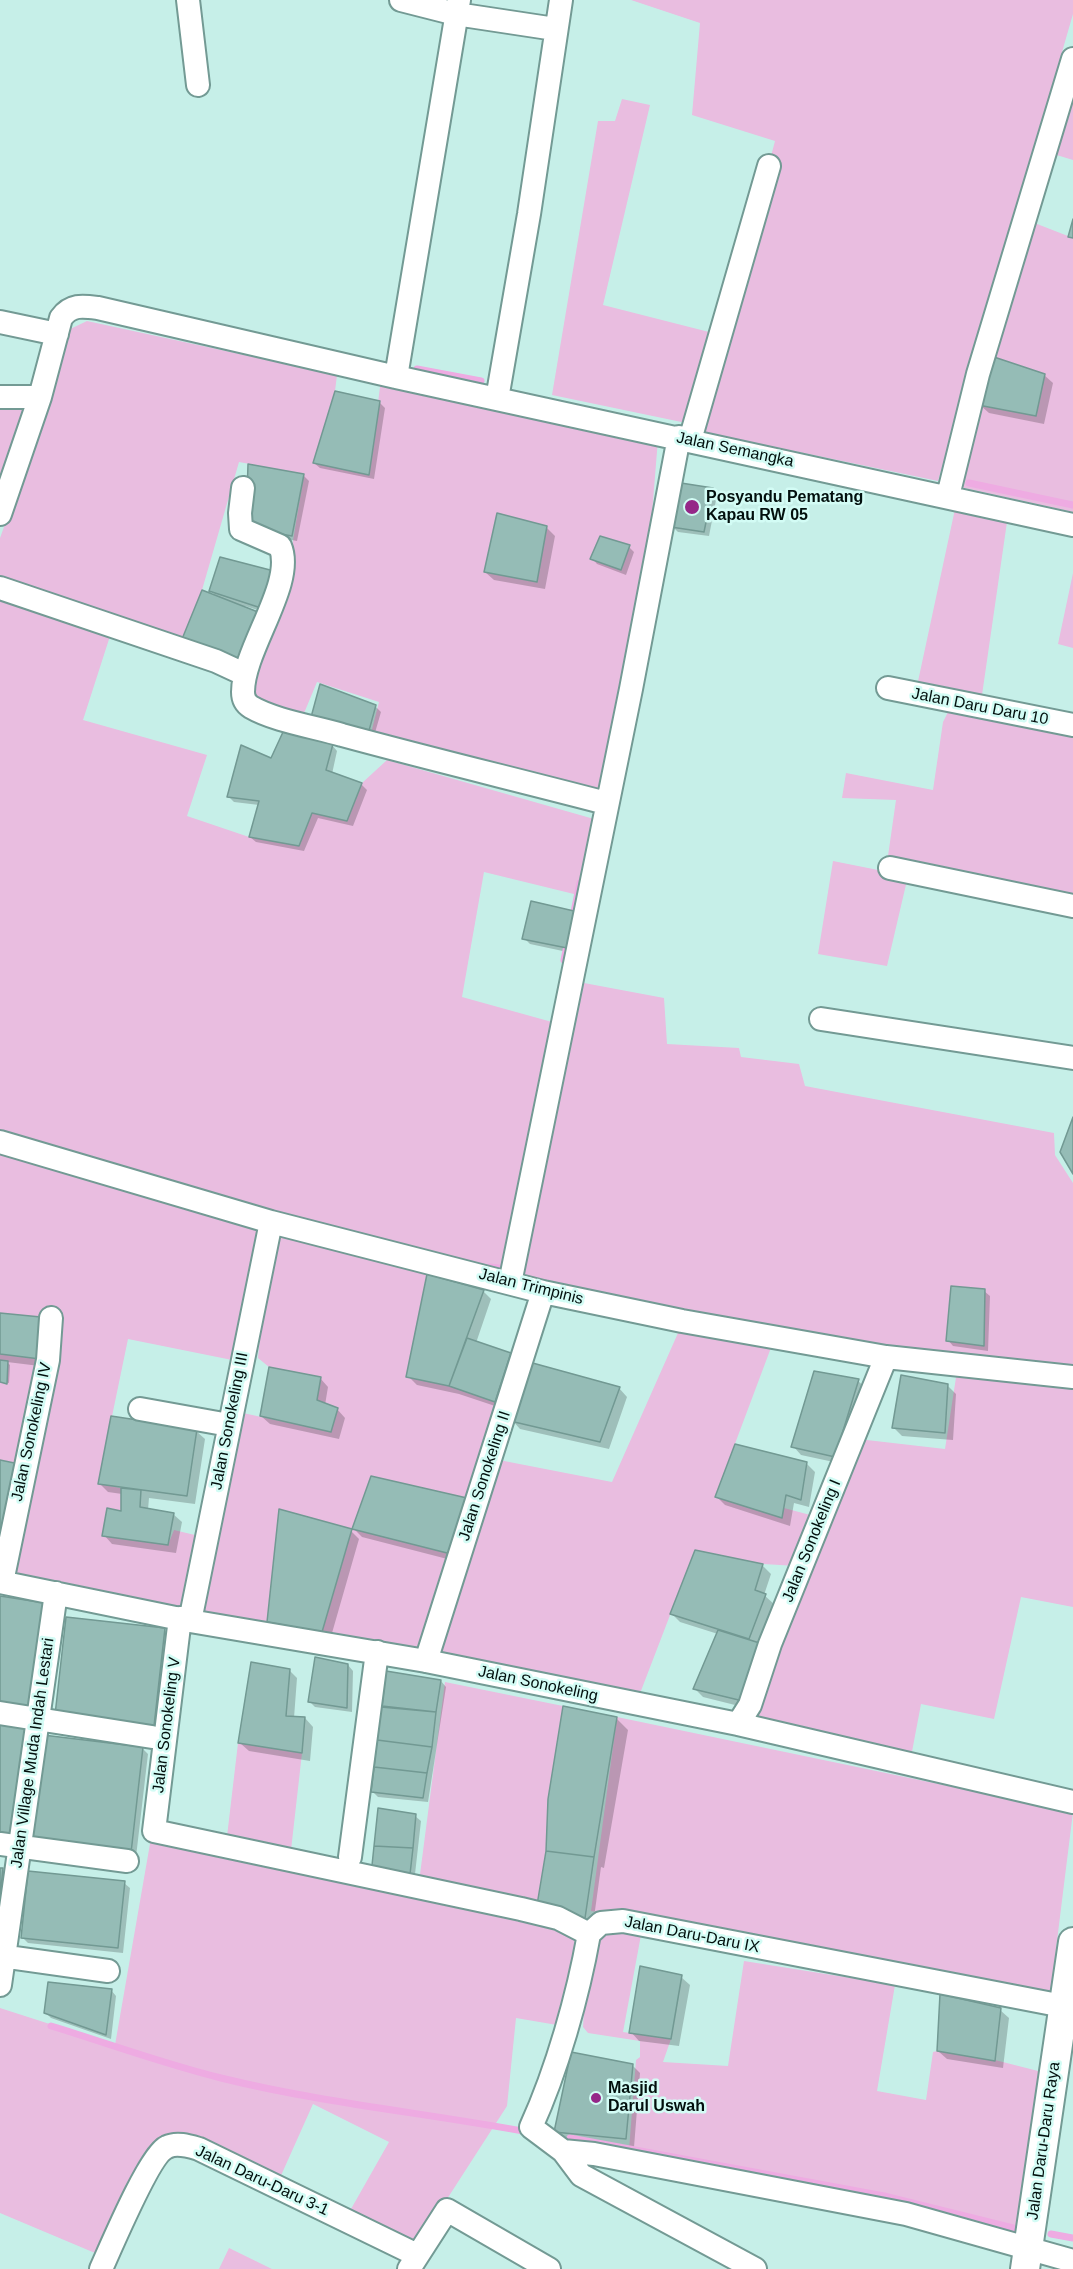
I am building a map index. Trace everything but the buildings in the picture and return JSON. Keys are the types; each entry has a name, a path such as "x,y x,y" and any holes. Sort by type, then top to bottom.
{"main road":[{"name":"Jalan Daru-Daru Raya","path":"1027,2258 1065,2021 1073,1942"}],"street":[{"path":"188,0 198,86"},
{"path":"401,0 457,7 555,29"},
{"path":"497,399 529,214 561,0"},
{"path":"396,377 457,7"},
{"path":"948,496 978,374 1073,59"},
{"path":"510,1283 606,803 684,439 769,166"},
{"name":"Jalan Semangka","path":"57,334 64,313 78,306 84,306 396,377 1073,525"},
{"path":"0,322 57,334 40,397 0,514"},
{"path":"0,397 40,397"},
{"path":"243,488 241,529 280,546 284,556 277,590 244,674 243,695 249,706 606,803"},
{"path":"0,588 216,661 244,674"},
{"name":"Jalan Daru Daru 10","path":"888,688 1073,725"},
{"path":"890,868 1073,906"},
{"path":"821,1019 1073,1058"},
{"name":"Jalan Trimpinis","path":"0,1142 270,1222 543,1292 682,1322 886,1357 1073,1377"},
{"name":"Jalan Sonokeling III","path":"185,1620 229,1425 270,1222"},
{"name":"Jalan Sonokeling II","path":"426,1661 543,1292"},
{"name":"Jalan Sonokeling IV","path":"1,1582 48,1360 51,1317"},
{"name":"Jalan Sonokeling I","path":"738,1724 750,1705 770,1644 886,1357"},
{"path":"140,1409 229,1425"},
{"name":"Jalan Sonokeling","path":"1,1582 185,1620 426,1661 738,1724 1073,1802"},
{"name":"Jalan Village Muda Indah Lestari","path":"0,1985 10,1845 36,1719 56,1593"},
{"name":"Jalan Sonokeling V","path":"185,1620 154,1831 522,1909 558,1918 589,1934"},
{"path":"350,1857 377,1652"},
{"path":"0,1713 152,1737"},
{"path":"10,1845 127,1861"},
{"name":"Jalan Daru-Daru IX","path":"589,1934 601,1923 622,1921 1065,2021"},
{"path":"589,1934 579,1980 542,2103 531,2127 563,2151 581,2175 755,2269"},
{"path":"2,1957 108,1971"},
{"name":"Jalan Daru-Daru 3-1","path":"101,2269 154,2161 164,2148 176,2145 199,2150 413,2262"},
{"path":"563,2151 594,2154 906,2214 1027,2258 1073,2261"},
{"path":"413,2262 447,2210 549,2269"}],"shaded area":[{"path":"631,0 1073,0 1073,14 938,481 698,431 775,141 692,115 700,23"},
{"path":"1073,77 1073,160 1050,153"},
{"path":"622,99 650,105 603,305 713,333 691,424 552,395 598,121 615,121"},
{"path":"1032,222 1073,238 1073,512 960,487 978,405 1036,416 1045,374 994,357"},
{"path":"87,321 337,375 335,391 313,463 369,474 381,379 658,439 651,526 599,793 370,737 379,702 317,682 302,718 258,704 248,692 287,577 304,474 239,462 202,590 180,644 0,583 0,538 50,399 64,332"},
{"path":"0,402 27,410 0,484"},
{"path":"955,509 1007,522 982,695 917,686"},
{"path":"1073,573 1073,648 1058,644"},
{"path":"0,596 111,633 83,720 207,755 187,816 249,837 299,846 312,813 347,821 362,783 387,760 594,819 578,895 484,872 462,997 552,1022 506,1271 269,1214 0,1131"},
{"path":"950,708 1073,732 1073,896 888,856 896,800 842,798 846,773 933,790 943,722"},
{"path":"833,861 908,876 887,966 818,954"},
{"path":"584,983 664,998 667,1044 739,1048 741,1057 799,1064 805,1086 1054,1133 1055,1155 1073,1183 1073,1370 890,1352 677,1312 522,1278"},
{"path":"0,1151 83,1179 85,1174 424,1260 427,1274 407,1377 449,1386 495,1402 467,1498 371,1476 352,1529 451,1554 423,1651 322,1632 351,1531 279,1510 267,1622 198,1618 243,1413 331,1432 317,1400 320,1377 269,1367 258,1358 270,1230 242,1362 128,1339 98,1484 121,1488 121,1511 107,1509 103,1535 168,1545 174,1530 199,1536 186,1610 11,1574 51,1318 0,1313"},
{"path":"678,1333 772,1345 715,1497 782,1518 784,1508 814,1516 797,1566 763,1564 695,1550 639,1696 437,1656 499,1460 612,1482"},
{"path":"0,1354 48,1360 24,1465 0,1460"},
{"path":"957,1371 1073,1385 1073,1607 1021,1597 994,1719 921,1704 911,1757 756,1723 755,1716 858,1439 945,1449"},
{"path":"445,1682 563,1706 548,1799 546,1852 537,1905 419,1882"},
{"path":"617,1717 1073,1812 1050,1997 591,1911"},
{"path":"238,1743 302,1753 290,1859 226,1845"},
{"path":"151,1838 576,1931 563,2026 516,2018 507,2106 418,2244 351,2209 389,2142 313,2104 279,2180 190,2139 150,2146 95,2253 0,2213 0,2008 115,2045"},
{"path":"598,1932 641,1935 623,2032 671,2039 663,2062 728,2066 744,1961 895,1985 877,2091 926,2100 933,2052 937,2051 995,2060 1042,2072 1018,2233 629,2150 636,2060 640,2057 640,2041 588,2033 583,2027 586,1977"},
{"path":"229,2248 272,2269 219,2269"}],"waterway":[{"path":"417,369 481,381"},
{"path":"969,483 1073,505"},
{"path":"564,960 580,883"},
{"path":"490,1267 507,1269"},
{"path":"51,2026 178,2066 259,2087 528,2132"},
{"path":"570,2138 884,2196 1013,2228"},
{"path":"1051,2234 1073,2238"}],"place":[{"name":"Posyandu Pematang Kapau RW 05","path":"692,507"},
{"name":"Masjid Darul Uswah","path":"596,2098"}]}
